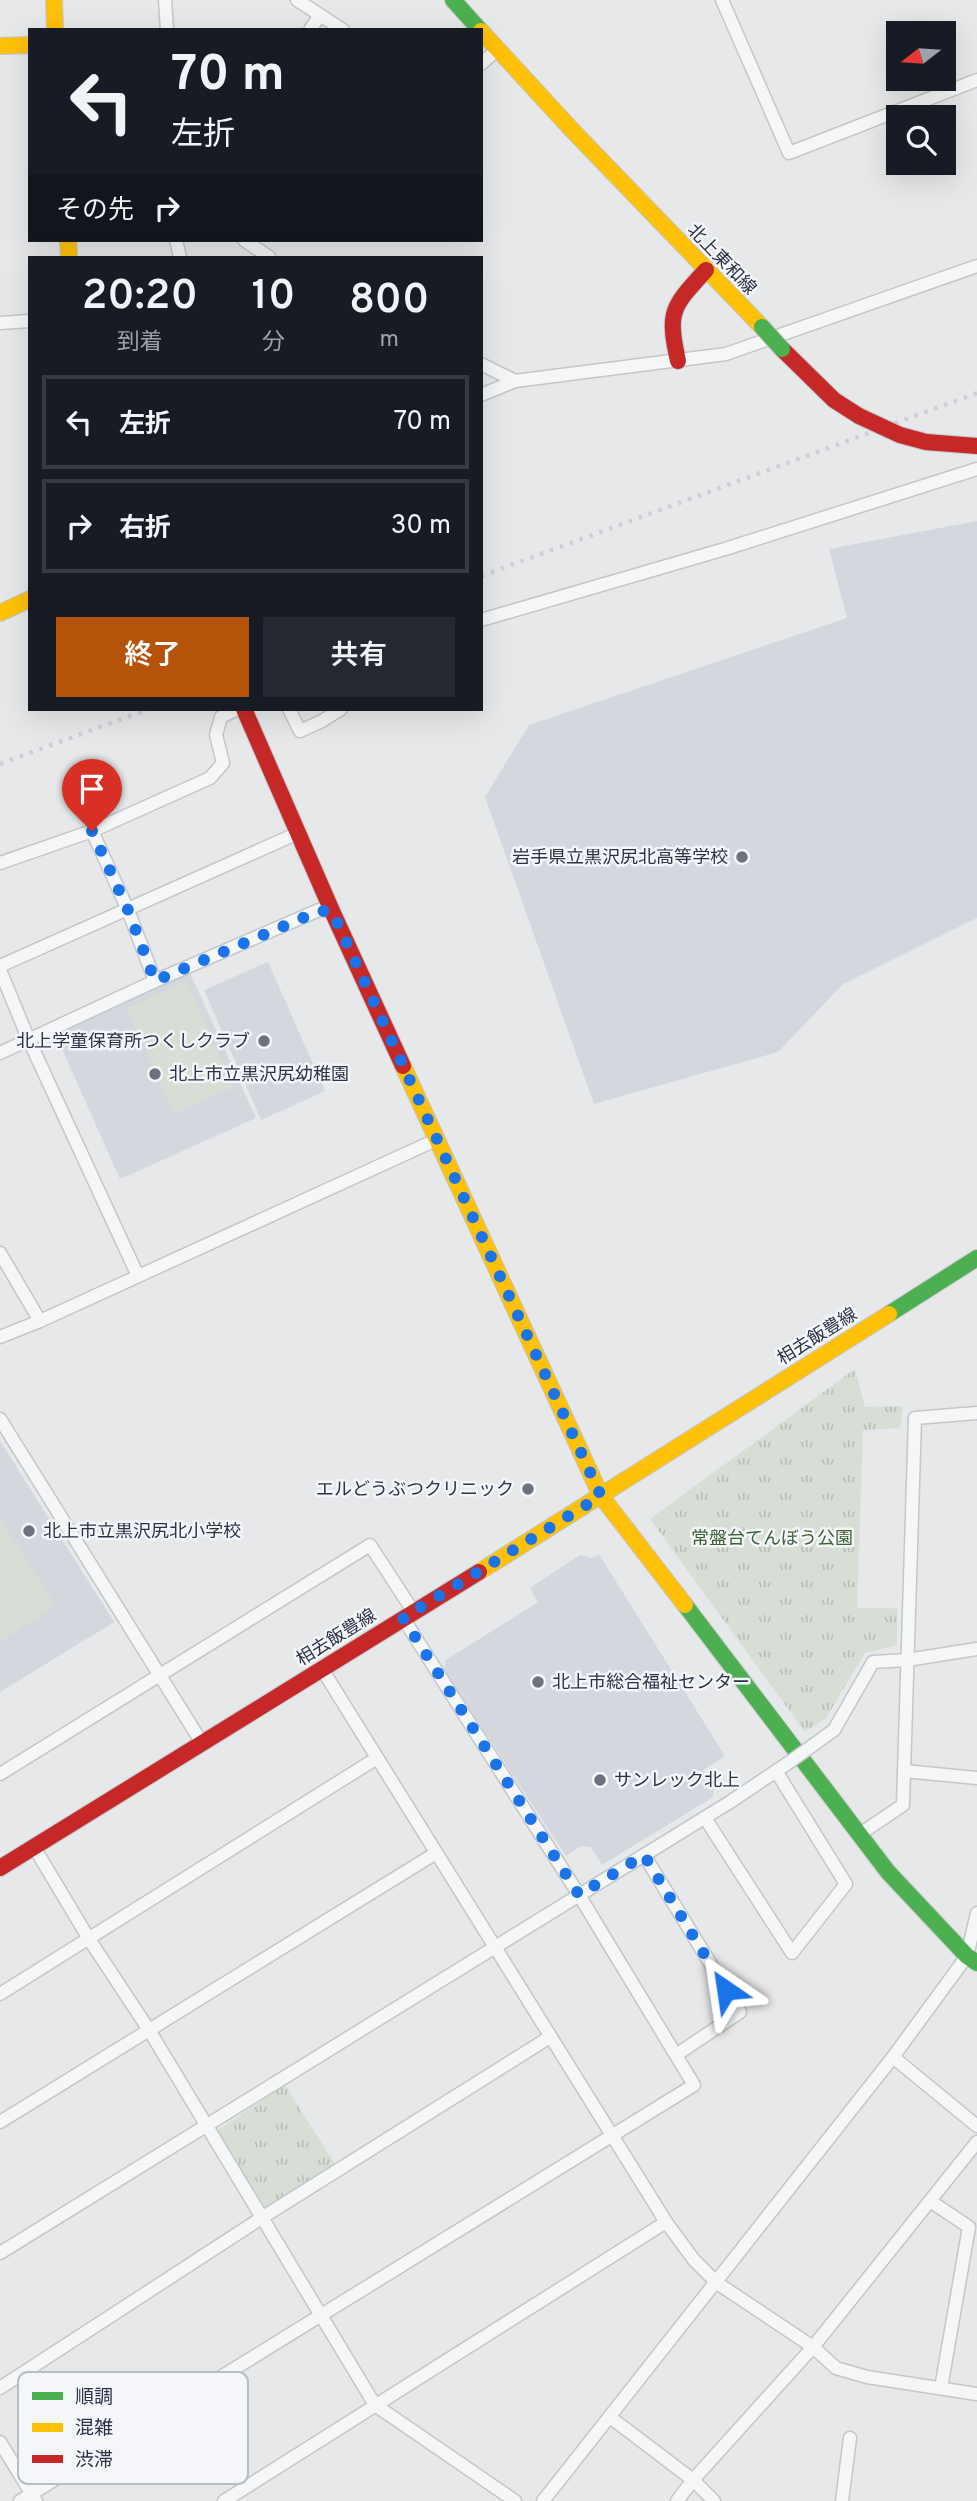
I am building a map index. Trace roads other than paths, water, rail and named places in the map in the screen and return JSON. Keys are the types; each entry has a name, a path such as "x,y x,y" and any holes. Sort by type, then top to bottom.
{"main road":[{"path":"54,0 55,28"},
{"name":"北上東和線","path":"453,0 479,28"},
{"name":"北上東和線","path":"483,32 706,270 834,400 859,416 900,435 953,446 977,446"},
{"path":"0,46 28,45"},
{"path":"678,361 670,327 673,306 706,270"},
{"path":"0,613 28,600"},
{"path":"243,712 601,1496 888,1872 972,1960"},
{"name":"相去飯豊線","path":"0,1868 601,1496 977,1258"}],"street":[{"path":"165,0 167,28"},
{"path":"297,0 340,28"},
{"path":"722,0 789,153 977,80"},
{"path":"311,28 320,15"},
{"path":"483,62 498,49"},
{"path":"247,242 267,256"},
{"path":"483,394 515,381 726,354 977,266"},
{"path":"0,323 28,321"},
{"path":"483,365 515,381"},
{"path":"483,619 724,549 977,469"},
{"path":"290,711 300,731 338,711"},
{"path":"0,863 92,831 210,778 223,763 216,735 221,717 243,712"},
{"path":"92,831 128,910 155,981"},
{"path":"138,1276 28,1038 0,968 298,833"},
{"path":"0,1053 155,981 319,911 332,911"},
{"path":"0,1337 438,1139"},
{"path":"0,1253 40,1321"},
{"path":"860,1834 904,1805 915,1418 977,1413"},
{"path":"0,1419 202,1743"},
{"path":"0,1774 370,1545 408,1615 694,2085 229,2372"},
{"path":"0,2253 705,1818 791,1761 834,1730 873,1662 907,1660 977,1649"},
{"path":"322,1669 666,2222 694,2260 717,2283 813,2347 836,2368 867,2377 977,2394"},
{"path":"0,1994 377,1758"},
{"path":"705,1818 792,1954 845,1884 776,1771"},
{"path":"904,1771 977,1778"},
{"path":"34,1847 89,1939 149,2030 375,2405 515,2501"},
{"path":"0,2122 436,1853"},
{"path":"644,1855 740,2012 676,2054"},
{"path":"543,2501 972,1960 977,1913"},
{"path":"25,2372 263,2217 550,2037"},
{"path":"893,2057 977,2126"},
{"path":"677,2501 813,2347 977,2142"},
{"path":"930,2201 969,2227 941,2388"},
{"path":"225,2501 666,2222"},
{"path":"0,2388 18,2376"},
{"path":"610,2417 694,2480 714,2501"},
{"path":"842,2501 850,2438"},
{"path":"2,2451 18,2478"},
{"path":"30,2499 54,2484"}],"railway":[{"path":"483,575 977,393"},
{"path":"0,764 144,711"}],"place":[{"name":"岩手県立黒沢尻北高等学校","path":"742,857"},
{"name":"北上学童保育所つくしクラブ","path":"264,1041"},
{"name":"北上市立黒沢尻幼稚園","path":"155,1074"},
{"name":"エルどうぶつクリニック","path":"528,1489"},
{"name":"北上市立黒沢尻北小学校","path":"29,1531"},
{"name":"北上市総合福祉センター","path":"538,1682"},
{"name":"サンレック北上","path":"600,1780"}],"park label":[{"name":"常盤台てんぼう公園","path":"772,1538"}]}
